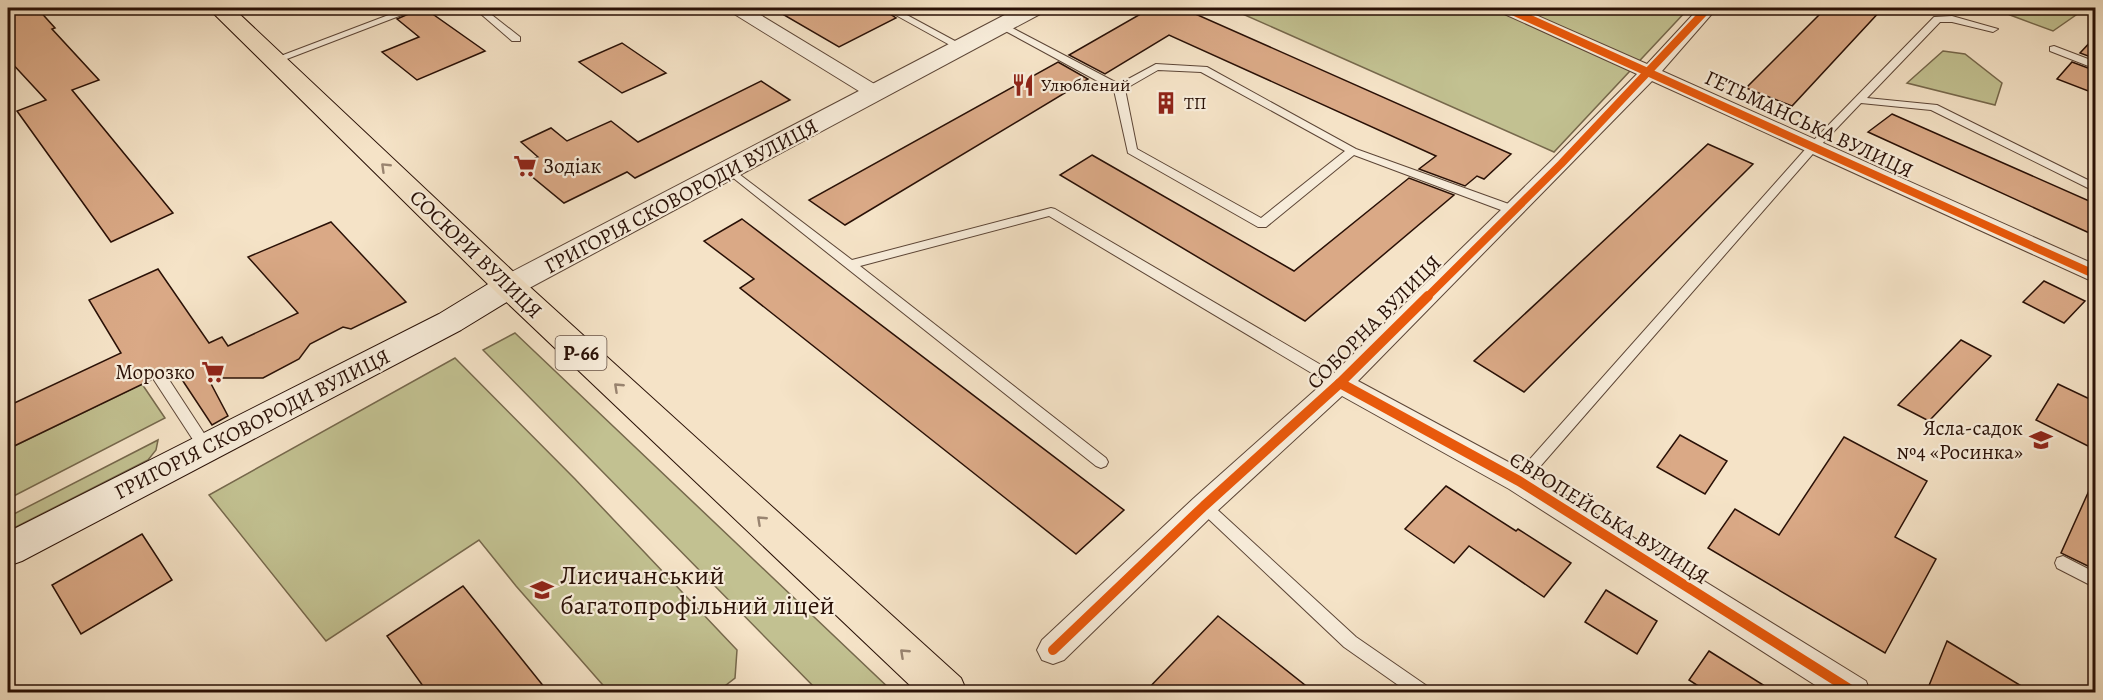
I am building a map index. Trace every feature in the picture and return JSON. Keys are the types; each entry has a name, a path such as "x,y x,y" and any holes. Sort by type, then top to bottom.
{"main road":[{"name":"СОСЮРИ ВУЛИЦЯ","path":"220,8 509,286 946,693"},
{"name":"ГРИГОРІЯ СКОВОРОДИ ВУЛИЦЯ","path":"8,550 450,322 509,286"}],"street":[{"path":"737,8 874,92"},
{"name":"ГРИГОРІЯ СКОВОРОДИ ВУЛИЦЯ","path":"509,286 731,171 874,92 1034,8"},
{"name":"ГЕТЬМАНСЬКА ВУЛИЦЯ","path":"1506,8 1651,71 2096,275"},
{"name":"СОБОРНА ВУЛИЦЯ","path":"1053,650 1204,506 1340,383 1561,164 1708,8"},
{"name":"ЄВРОПЕЙСЬКА ВУЛИЦЯ","path":"1340,383 1519,481 1854,693"}],"lane":[{"path":"275,60 415,8"},
{"path":"478,8 516,39"},
{"path":"888,8 960,46"},
{"path":"1519,481 1814,146 1937,19 1952,19 1993,29"},
{"path":"1001,26 1119,88"},
{"path":"2054,49 2096,66"},
{"path":"1119,88 1156,67 1203,69 1352,151 1513,210"},
{"path":"1119,88 1132,151 1263,224 1352,151"},
{"path":"1859,100 1933,106 2096,189"},
{"path":"731,171 1101,462"},
{"path":"849,265 1051,212 1340,383"},
{"path":"159,376 206,448"},
{"path":"1204,506 1350,642 1422,693"},
{"path":"2062,563 2096,581"}],"shaded area":[{"path":"1229,8 1689,8 1554,152"},
{"path":"1997,8 2086,8 2053,31"},
{"path":"1943,51 1965,54 2002,83 1995,105 1907,83"},
{"path":"515,333 893,692 819,692 483,350"},
{"path":"455,358 575,479 737,650 735,678 717,692 609,692 479,540 326,641 209,495"},
{"path":"142,384 165,418 8,499 8,470 11,468 8,449"},
{"path":"158,440 156,450 148,460 8,531 8,517"}],"building":[{"path":"8,8 37,8 55,28 52,29 99,80 72,90 173,213 111,242 17,111 46,100 8,59"},
{"path":"422,8 485,51 417,80 382,52 419,37 397,19"},
{"path":"772,8 881,8 896,18 839,47"},
{"path":"1151,8 1182,8 1511,154 1484,179 1477,176 1465,186 1419,169 1436,156 1169,35 1105,74 1069,55"},
{"path":"1826,8 1883,8 1792,106 1746,88"},
{"path":"2096,36 2096,59 2080,53"},
{"path":"622,43 666,73 622,93 579,62"},
{"path":"1058,62 1088,79 845,225 809,200"},
{"path":"2072,62 2096,71 2096,94 2057,79"},
{"path":"761,81 790,100 635,178 627,172 564,203 519,166 538,157 521,142 551,128 567,141 611,121 638,142"},
{"path":"1892,114 2096,204 2096,236 1868,132"},
{"path":"1708,144 1753,164 1524,392 1474,361"},
{"path":"1092,155 1294,271 1409,178 1454,195 1305,321 1060,175"},
{"path":"742,219 1124,510 1076,554 740,288 754,279 704,241"},
{"path":"331,222 406,302 351,329 343,327 310,344 299,359 263,378 208,378 228,416 212,425 175,369 167,372 159,369 152,371 151,380 8,449 8,406 121,353 89,300 158,269 209,343 222,337 228,346 298,313 248,257"},
{"path":"2044,281 2085,301 2064,323 2023,302"},
{"path":"1961,340 1991,356 1929,421 1898,405"},
{"path":"2058,384 2096,402 2096,450 2036,420"},
{"path":"1680,435 1727,461 1705,494 1657,467"},
{"path":"1844,437 1927,481 1895,537 1936,559 1885,653 1708,548 1735,509 1779,535"},
{"path":"2096,475 2096,570 2061,553"},
{"path":"1446,486 1571,563 1544,597 1469,546 1454,563 1405,529"},
{"path":"142,534 172,580 81,634 52,585"},
{"path":"463,586 549,693 428,693 387,636"},
{"path":"1606,590 1657,621 1637,654 1585,622"},
{"path":"1218,616 1315,693 1144,693"},
{"path":"1947,641 2033,693 1926,693"},
{"path":"1709,651 1776,693 1709,693 1689,680"}],"cycle path":[{"path":"1506,8 2096,275"},
{"path":"1053,650 1204,506 1340,383 1561,164 1708,8"},
{"path":"1340,383 1519,481 1854,692"}],"place":[{"name":"Улюблений","path":"1023,85"},
{"name":"ТП","path":"1166,103"},
{"name":"Зодіак","path":"525,166"},
{"name":"Морозко","path":"213,372"},
{"name":"Ясла-садок №4 «Росинка»","path":"2041,440"},
{"name":"Лисичанський багатопрофільний ліцей","path":"542,590"}]}
